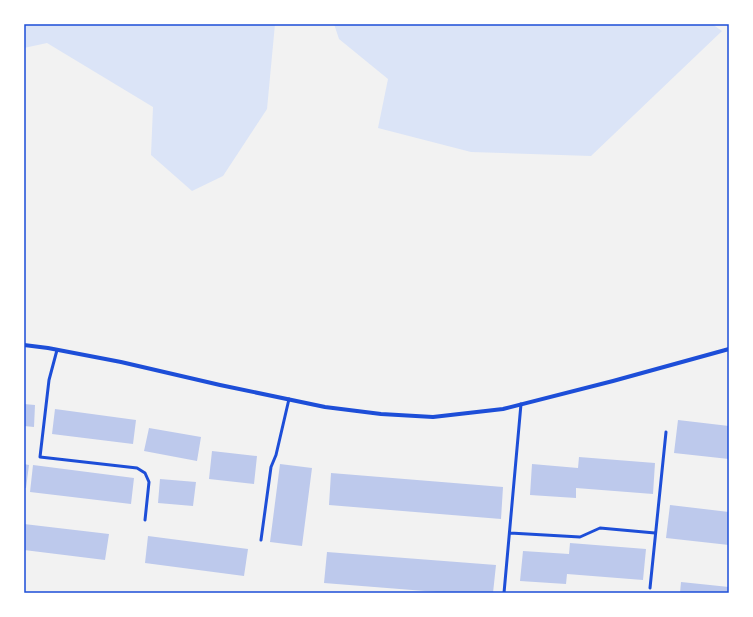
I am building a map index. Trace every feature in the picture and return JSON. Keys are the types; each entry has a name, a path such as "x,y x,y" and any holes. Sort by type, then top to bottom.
{"street":[{"path":"24,345 121,362 220,385 332,408 381,414 433,417 503,408 521,404 613,381 729,349"}],"lane":[{"path":"57,350 49,380 40,457 137,468 145,472 149,482 145,520"},
{"path":"261,540 271,467 276,455 289,400"},
{"path":"504,593 521,404"},
{"path":"650,588 666,432"},
{"path":"510,533 580,537 600,528 655,533"}],"shaded area":[{"path":"24,24 275,24 267,109 223,176 192,191 151,155 153,107 47,43 24,48"},
{"path":"334,24 712,24 722,31 591,156 471,152 378,128 388,79 339,39"}],"building":[{"path":"24,404 35,405 34,427 24,426"},
{"path":"55,409 136,420 133,444 52,434"},
{"path":"678,420 729,426 729,459 674,453"},
{"path":"149,428 201,437 197,461 144,451"},
{"path":"212,451 257,456 254,484 209,479"},
{"path":"579,457 655,463 653,494 576,488 576,498 530,495 532,464 578,468"},
{"path":"24,464 29,465 26,488 24,488"},
{"path":"280,464 312,468 302,546 270,542"},
{"path":"33,465 134,478 131,504 30,492"},
{"path":"331,473 503,487 501,519 329,505"},
{"path":"160,479 196,482 193,506 158,503"},
{"path":"670,505 729,512 729,545 666,538"},
{"path":"24,524 109,534 105,560 24,550"},
{"path":"148,536 248,549 244,576 145,563"},
{"path":"570,543 646,549 643,580 567,574 566,584 520,581 523,551 569,554"},
{"path":"327,552 496,565 493,593 450,593 324,583"},
{"path":"681,582 729,587 729,593 680,593"}]}
